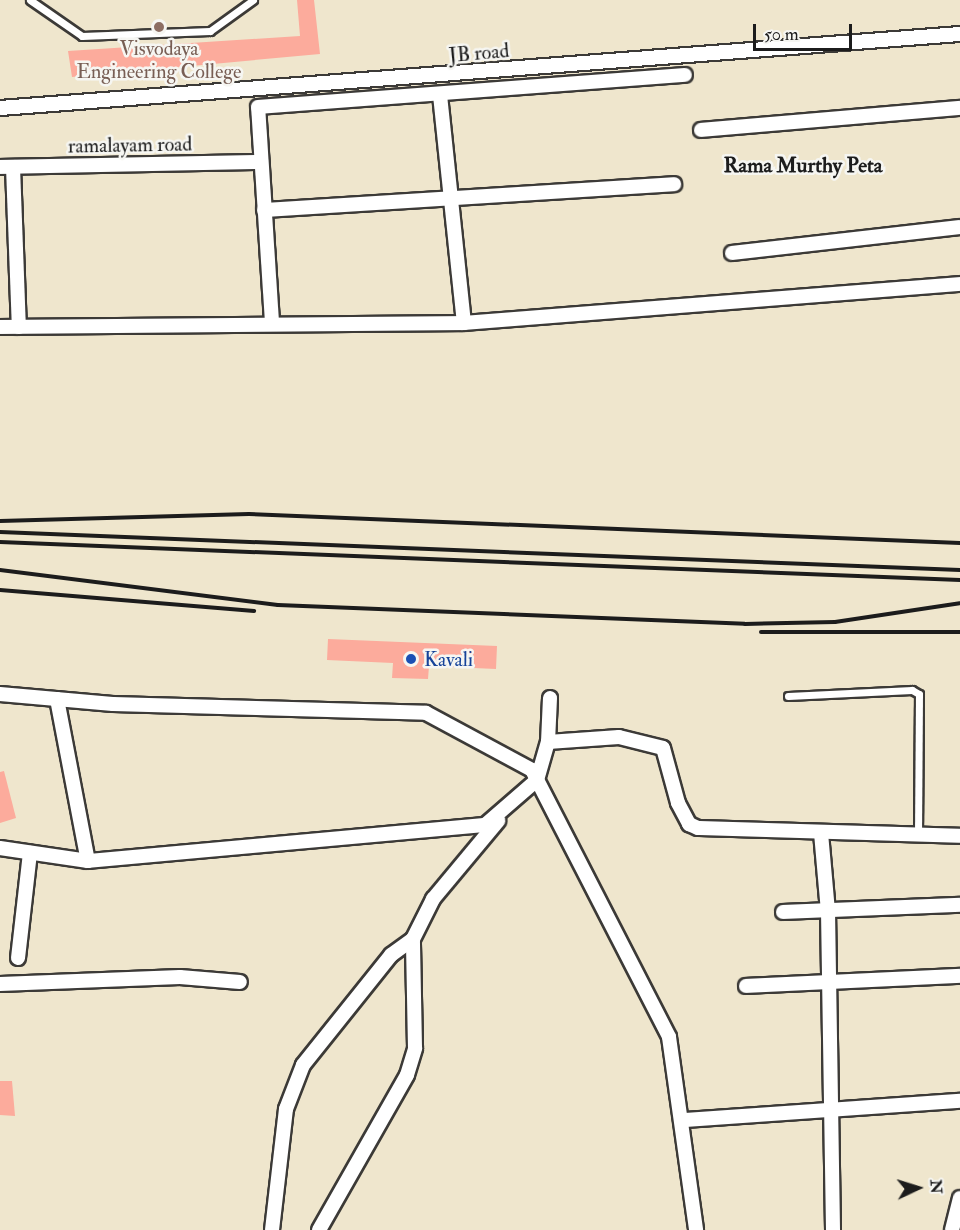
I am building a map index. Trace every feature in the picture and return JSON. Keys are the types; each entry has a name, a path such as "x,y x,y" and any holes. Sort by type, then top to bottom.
{"street":[{"name":"JB road","path":"0,108 960,34"},
{"path":"272,322 258,108 686,75"},
{"path":"440,94 464,322"},
{"path":"701,130 960,108"},
{"name":"ramalayam road","path":"7,167 261,162"},
{"path":"7,167 19,327"},
{"path":"264,210 451,200 674,184"},
{"path":"732,253 960,227"},
{"path":"0,327 272,322 464,322 960,285"},
{"path":"0,694 57,699 426,713 532,770 669,1037 685,1120 696,1230"},
{"path":"272,1230 284,1119 303,1065 391,955 413,939 433,899 508,809 537,780 548,742 550,698"},
{"path":"57,699 88,861"},
{"path":"548,742 619,737 663,748 678,803 688,824 698,828 960,836"},
{"path":"0,848 88,861 485,825 508,809"},
{"path":"821,833 828,911 833,1106 833,1230"},
{"path":"18,958 30,853"},
{"path":"783,912 960,905"},
{"path":"319,1230 407,1075 415,1048 413,939"},
{"path":"746,986 829,980 960,976"},
{"path":"0,984 180,977 240,982"},
{"path":"685,1120 833,1106 960,1101"},
{"path":"952,1230 960,1198"}],"lane":[{"path":"30,0 82,36 210,31 253,0"},
{"path":"788,696 912,690 919,694 918,835"}],"building":[{"path":"297,0 314,0 320,54 72,77 68,51 300,36"},
{"path":"328,639 497,646 496,669 429,666 428,679 392,678 393,663 327,660"},
{"path":"4,771 16,818 0,823 0,772"},
{"path":"0,1081 12,1081 15,1116 0,1115"}],"railway":[{"path":"0,521 249,514 960,543"},
{"path":"0,532 960,570"},
{"path":"0,542 960,580"},
{"path":"0,570 278,605 745,624 835,622 960,603"},
{"path":"0,590 254,611"},
{"path":"761,632 960,632"}],"place":[{"name":"Visvodaya Engineering College","path":"159,27"},
{"name":"Kavali","path":"411,659"}],"district":[{"name":"Rama Murthy Peta","path":"803,166"}]}
